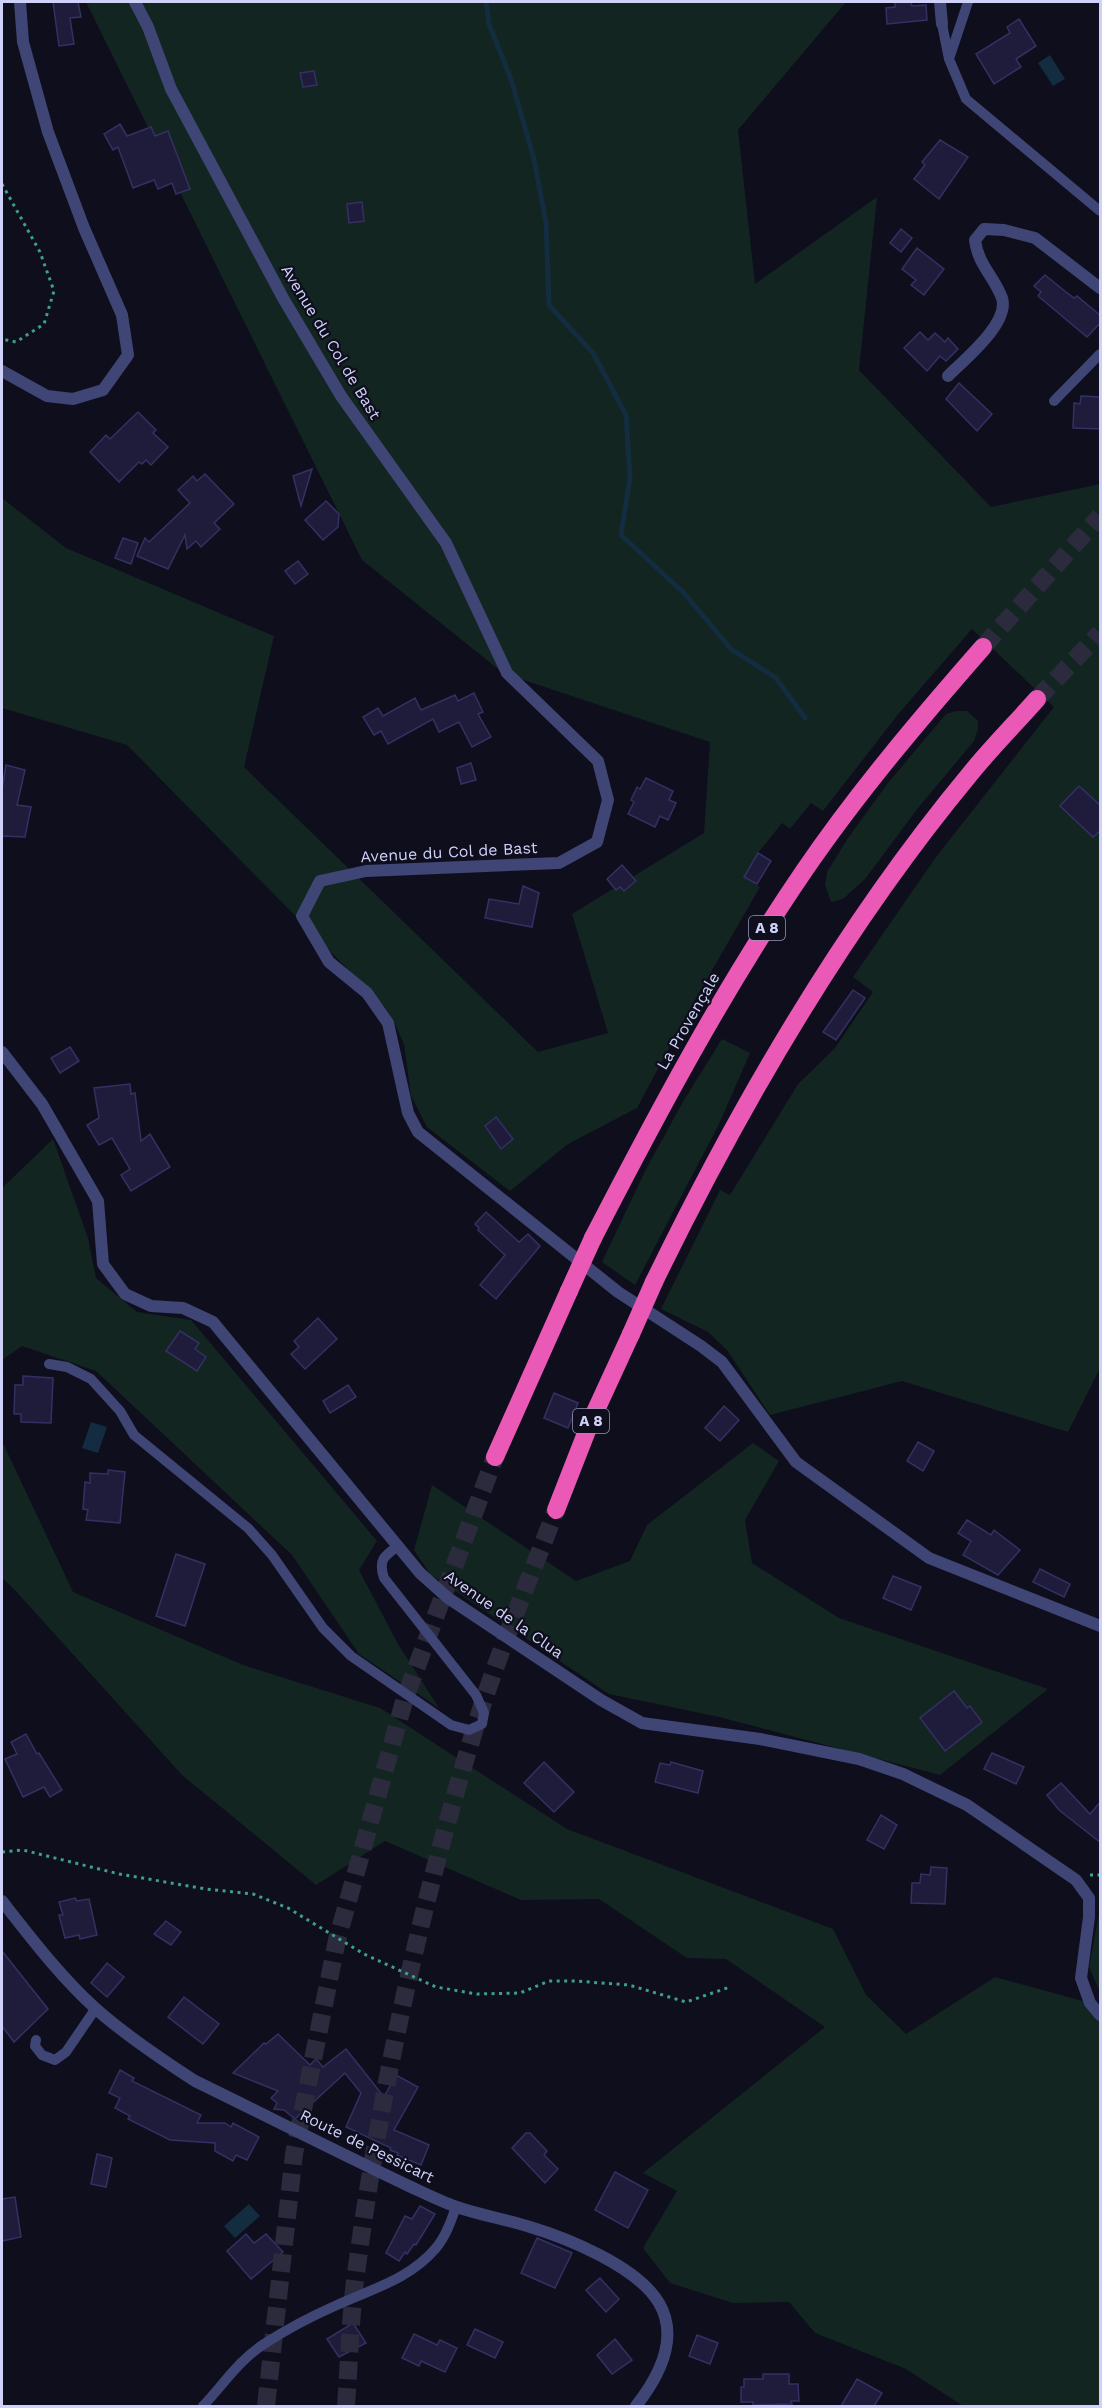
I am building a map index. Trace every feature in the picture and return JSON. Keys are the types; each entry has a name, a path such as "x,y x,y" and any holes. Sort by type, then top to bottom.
{"highway":[{"name":"La Provençale","path":"495,1457 593,1238 699,1039 804,870 860,794 983,647"},
{"name":"A 8","path":"556,1510 590,1423 654,1282 690,1208 743,1111 817,987 882,889 971,773 1037,699"}],"street":[{"path":"2,371 46,396 73,399 103,390 128,355 122,315 84,228 48,132 23,42 20,2"},
{"name":"Avenue du Col de Bast","path":"135,2 148,27 171,89 289,308 341,396 446,543 507,673 598,761 608,800 597,842 559,863 366,871 320,881 302,916 329,962 367,993 388,1023 408,1113 418,1132 618,1292 722,1362 796,1462 815,1476 929,1558 1101,1626"},
{"path":"940,2 942,24"},
{"path":"948,376 989,334 1001,315 1002,300 977,255 975,240 984,229 1004,230 1035,238 1101,288"},
{"name":"Avenue de la Clua","path":"2,1052 42,1104 98,1201 103,1264 125,1294 151,1306 183,1308 213,1322 420,1574 448,1598 601,1700 642,1723 760,1739 859,1759 903,1774 967,1805 1076,1880 1089,1898 1089,1917 1081,1977 1090,2003 1101,2015"},
{"name":"Route de Pessicart","path":"2,1901 58,1971 96,2008 165,2062 195,2081 410,2186 456,2206 528,2226 571,2242 627,2272 653,2295 666,2319 668,2341 661,2367 636,2406"}],"lane":[{"path":"949,59 968,2"},
{"path":"942,24 949,59 966,99 1101,211"},
{"path":"1054,401 1101,354"},
{"path":"49,1364 67,1367 91,1379 120,1411 134,1435 248,1528 272,1555 323,1628 351,1656 451,1725 469,1730 482,1724 484,1713 476,1695 384,1578 380,1568 384,1555 398,1546"},
{"path":"36,2040 35,2046 42,2055 55,2060 66,2052 96,2008"},
{"path":"203,2406 242,2360 262,2346 295,2325 402,2276 422,2262 437,2247 446,2233 456,2206"}],"path":[{"path":"2,184 40,252 54,291 44,324 16,342 2,339"},
{"path":"2,1852 22,1850 119,1874 206,1889 253,1894 288,1908 364,1954 436,1987 477,1994 520,1993 549,1981 575,1981 628,1985 686,2002 730,1987"}],"green space":[{"path":"86,2 846,2 738,130 755,284 877,197 859,370 991,507 1100,484 1100,1368 1068,1432 902,1381 770,1415 727,1350 708,1332 661,1309 720,1190 730,1195 798,1084 835,1048 873,992 853,977 936,857 1054,707 972,629 900,712 823,811 811,803 790,829 782,823 758,853 744,877 760,887 696,998 637,1108 568,1144 510,1191 427,1127 411,1096 404,1044 384,1006 127,745 2,708 2,498 66,548 274,636 244,767 538,1052 608,1033 572,914 704,833 710,742 503,673 362,560"},
{"path":"967,711 978,721 974,741 918,808 865,879 843,899 831,902 825,885 827,872 848,838 888,783 946,714"},
{"path":"722,1039 750,1053 719,1124 635,1285 602,1262 646,1169 684,1100"},
{"path":"53,1139 88,1238 96,1278 137,1312 191,1320 377,1541 359,1570 398,1644 439,1708 359,1654 292,1555 96,1371 22,1346 2,1360 2,1188"},
{"path":"2,1441 73,1592 243,1665 380,1708 567,1829 833,1929 866,1995 906,2034 995,1977 1090,2003 1100,2014 1100,2406 963,2406 906,2369 815,2333 789,2302 733,2303 670,2283 643,2248 677,2191 643,2173 825,2027 726,1959 687,1958 599,1899 521,1900 385,1841 316,1885 182,1775 2,1578"},
{"path":"753,1443 779,1461 745,1520 752,1563 839,1618 1048,1689 940,1775 719,1717 609,1694 430,1574 414,1550 432,1485 576,1581 630,1561 647,1525"},
{"path":"1100,1908 1100,1992 1089,1967"}],"water":[{"path":"1050,55 1065,79 1053,86 1038,63"},
{"path":"91,1422 107,1427 98,1453 82,1448"},
{"path":"249,2204 260,2216 235,2238 224,2226"}],"building":[{"path":"53,2 78,2 81,17 70,18 74,44 59,46"},
{"path":"895,2 911,2 912,6 926,5 927,20 887,24 886,8 895,7"},
{"path":"1019,19 1036,46 1016,59 1021,67 994,84 976,54 1010,33 1007,27"},
{"path":"314,71 317,85 303,87 300,73"},
{"path":"120,124 127,136 151,127 155,136 168,131 190,189 176,194 172,183 158,189 154,180 133,188 118,147 113,150 104,134"},
{"path":"940,140 968,157 939,199 914,179 925,165 922,162"},
{"path":"362,202 364,221 349,223 347,204"},
{"path":"901,229 912,238 901,252 890,243"},
{"path":"917,248 944,269 924,295 911,285 916,280 902,269"},
{"path":"1045,275 1074,298 1077,296 1101,316 1101,322 1087,337 1038,296 1041,292 1034,286"},
{"path":"920,332 928,340 935,333 945,342 948,338 958,349 946,361 940,356 927,371 904,348"},
{"path":"959,383 992,414 977,431 946,399"},
{"path":"1081,396 1101,397 1101,429 1073,428 1074,403 1080,404"},
{"path":"138,412 156,430 153,433 168,447 151,465 146,460 142,464 139,462 119,482 90,452 106,435 110,439"},
{"path":"312,469 301,506 293,476"},
{"path":"205,474 234,504 214,523 220,529 201,547 196,541 187,549 185,535 168,569 137,556 145,538 149,542 190,503 178,490 193,476 197,481"},
{"path":"326,501 339,514 338,527 323,540 305,520"},
{"path":"123,538 138,543 131,564 115,558"},
{"path":"298,561 308,574 295,584 285,571"},
{"path":"474,693 483,712 478,714 491,737 472,747 459,722 439,732 433,719 388,744 381,731 374,735 363,717 378,708 383,716 415,698 421,710 455,695 458,701"},
{"path":"471,763 476,780 461,784 457,768"},
{"path":"6,765 25,770 17,805 31,807 25,837 2,836 2,790"},
{"path":"646,778 673,791 669,800 676,803 668,820 660,816 655,827 628,814 634,802 631,800 637,787 640,789"},
{"path":"1079,786 1101,806 1101,830 1093,837 1060,806"},
{"path":"758,853 771,861 757,884 744,877"},
{"path":"622,865 636,881 624,891 620,887 616,890 607,879"},
{"path":"523,886 539,893 532,927 485,918 489,899 519,904"},
{"path":"853,990 865,998 836,1040 823,1032"},
{"path":"70,1047 79,1061 60,1073 51,1058"},
{"path":"130,1084 131,1094 135,1093 141,1141 150,1134 170,1167 131,1191 121,1175 130,1169 112,1138 99,1145 87,1125 99,1118 94,1088"},
{"path":"496,1117 513,1139 501,1149 485,1126"},
{"path":"486,1212 519,1242 528,1234 540,1246 496,1299 480,1285 505,1255 478,1230 475,1224"},
{"path":"318,1318 337,1339 305,1369 291,1354 299,1347 294,1341"},
{"path":"180,1331 199,1343 195,1349 206,1357 197,1371 166,1351"},
{"path":"23,1376 53,1378 51,1423 21,1422 21,1414 14,1414 15,1385 23,1385"},
{"path":"348,1385 356,1397 330,1413 323,1401"},
{"path":"554,1393 578,1403 568,1428 544,1418"},
{"path":"724,1406 739,1420 720,1441 705,1428"},
{"path":"918,1442 934,1451 923,1471 907,1461"},
{"path":"108,1470 125,1472 120,1523 86,1520 88,1510 83,1509 85,1482 90,1483 90,1473 108,1474"},
{"path":"967,1520 991,1535 994,1530 1020,1550 998,1575 963,1555 971,1541 958,1533"},
{"path":"176,1554 205,1564 185,1626 156,1616"},
{"path":"1040,1569 1070,1584 1064,1597 1033,1582"},
{"path":"893,1576 921,1587 911,1610 883,1598"},
{"path":"954,1691 967,1708 970,1706 982,1722 945,1751 920,1718"},
{"path":"26,1734 62,1790 50,1797 44,1787 23,1797 5,1759 17,1754 11,1742"},
{"path":"992,1753 1024,1767 1016,1784 984,1769"},
{"path":"544,1762 574,1792 554,1812 524,1783"},
{"path":"671,1762 703,1771 698,1793 655,1782 660,1763 670,1765"},
{"path":"1061,1783 1090,1814 1101,1801 1101,1843 1059,1810 1047,1795"},
{"path":"881,1815 897,1825 884,1849 867,1840"},
{"path":"931,1867 947,1868 945,1904 911,1903 912,1883 920,1883 921,1874 930,1875"},
{"path":"75,1898 77,1901 89,1899 97,1935 80,1939 79,1935 65,1938 59,1915 63,1915 59,1902"},
{"path":"166,1921 181,1932 171,1945 154,1934"},
{"path":"2,1951 48,2009 14,2042 2,2026"},
{"path":"107,1963 124,1977 107,1997 91,1983"},
{"path":"184,1997 219,2024 203,2044 168,2017"},
{"path":"278,2034 310,2065 316,2059 323,2067 346,2049 384,2097 396,2075 418,2087 394,2130 429,2145 421,2165 397,2155 398,2153 390,2150 391,2148 346,2127 361,2093 345,2073 295,2119 284,2110 274,2109 277,2103 271,2098 278,2091 233,2073 264,2043 266,2044"},
{"path":"120,2070 134,2078 132,2081 201,2115 197,2123 225,2123 231,2127 233,2123 259,2137 247,2160 236,2155 233,2161 215,2151 215,2143 170,2140 128,2119 130,2116 115,2108 120,2098 109,2093"},
{"path":"526,2133 530,2133 547,2151 544,2155 558,2169 545,2183 512,2148"},
{"path":"97,2154 112,2158 106,2187 91,2184"},
{"path":"615,2172 648,2190 628,2228 595,2210"},
{"path":"15,2197 21,2237 2,2241 2,2199"},
{"path":"420,2206 435,2214 416,2245 414,2244 407,2254 405,2252 399,2261 386,2253 405,2216 412,2219"},
{"path":"246,2234 254,2243 266,2234 283,2252 251,2279 227,2251"},
{"path":"537,2238 572,2253 555,2288 521,2273"},
{"path":"600,2278 619,2299 606,2312 586,2290"},
{"path":"353,2323 366,2343 339,2357 327,2339"},
{"path":"475,2329 503,2342 495,2358 467,2345"},
{"path":"414,2334 437,2345 440,2340 457,2348 445,2372 421,2361 419,2366 402,2358"},
{"path":"697,2335 718,2343 710,2364 689,2356"},
{"path":"615,2339 632,2360 612,2374 597,2355"},
{"path":"763,2374 789,2374 789,2384 798,2384 799,2401 791,2401 792,2404 753,2405 753,2402 741,2402 741,2387 744,2387 744,2379 763,2379"},
{"path":"857,2379 882,2393 874,2406 841,2406"}],"waterway":[{"path":"486,2 489,24 511,79 534,159 546,223 549,305 593,353 626,415 630,478 621,535 683,592 731,649 776,678 805,718"}],"tunnel":[{"path":"983,647 1100,516"},
{"path":"1037,699 1100,633"},
{"path":"266,2406 294,2154 337,1940 405,1698 495,1457"},
{"path":"346,2406 353,2297 365,2209 391,2063 422,1918 482,1706 508,1632 556,1510"}]}
